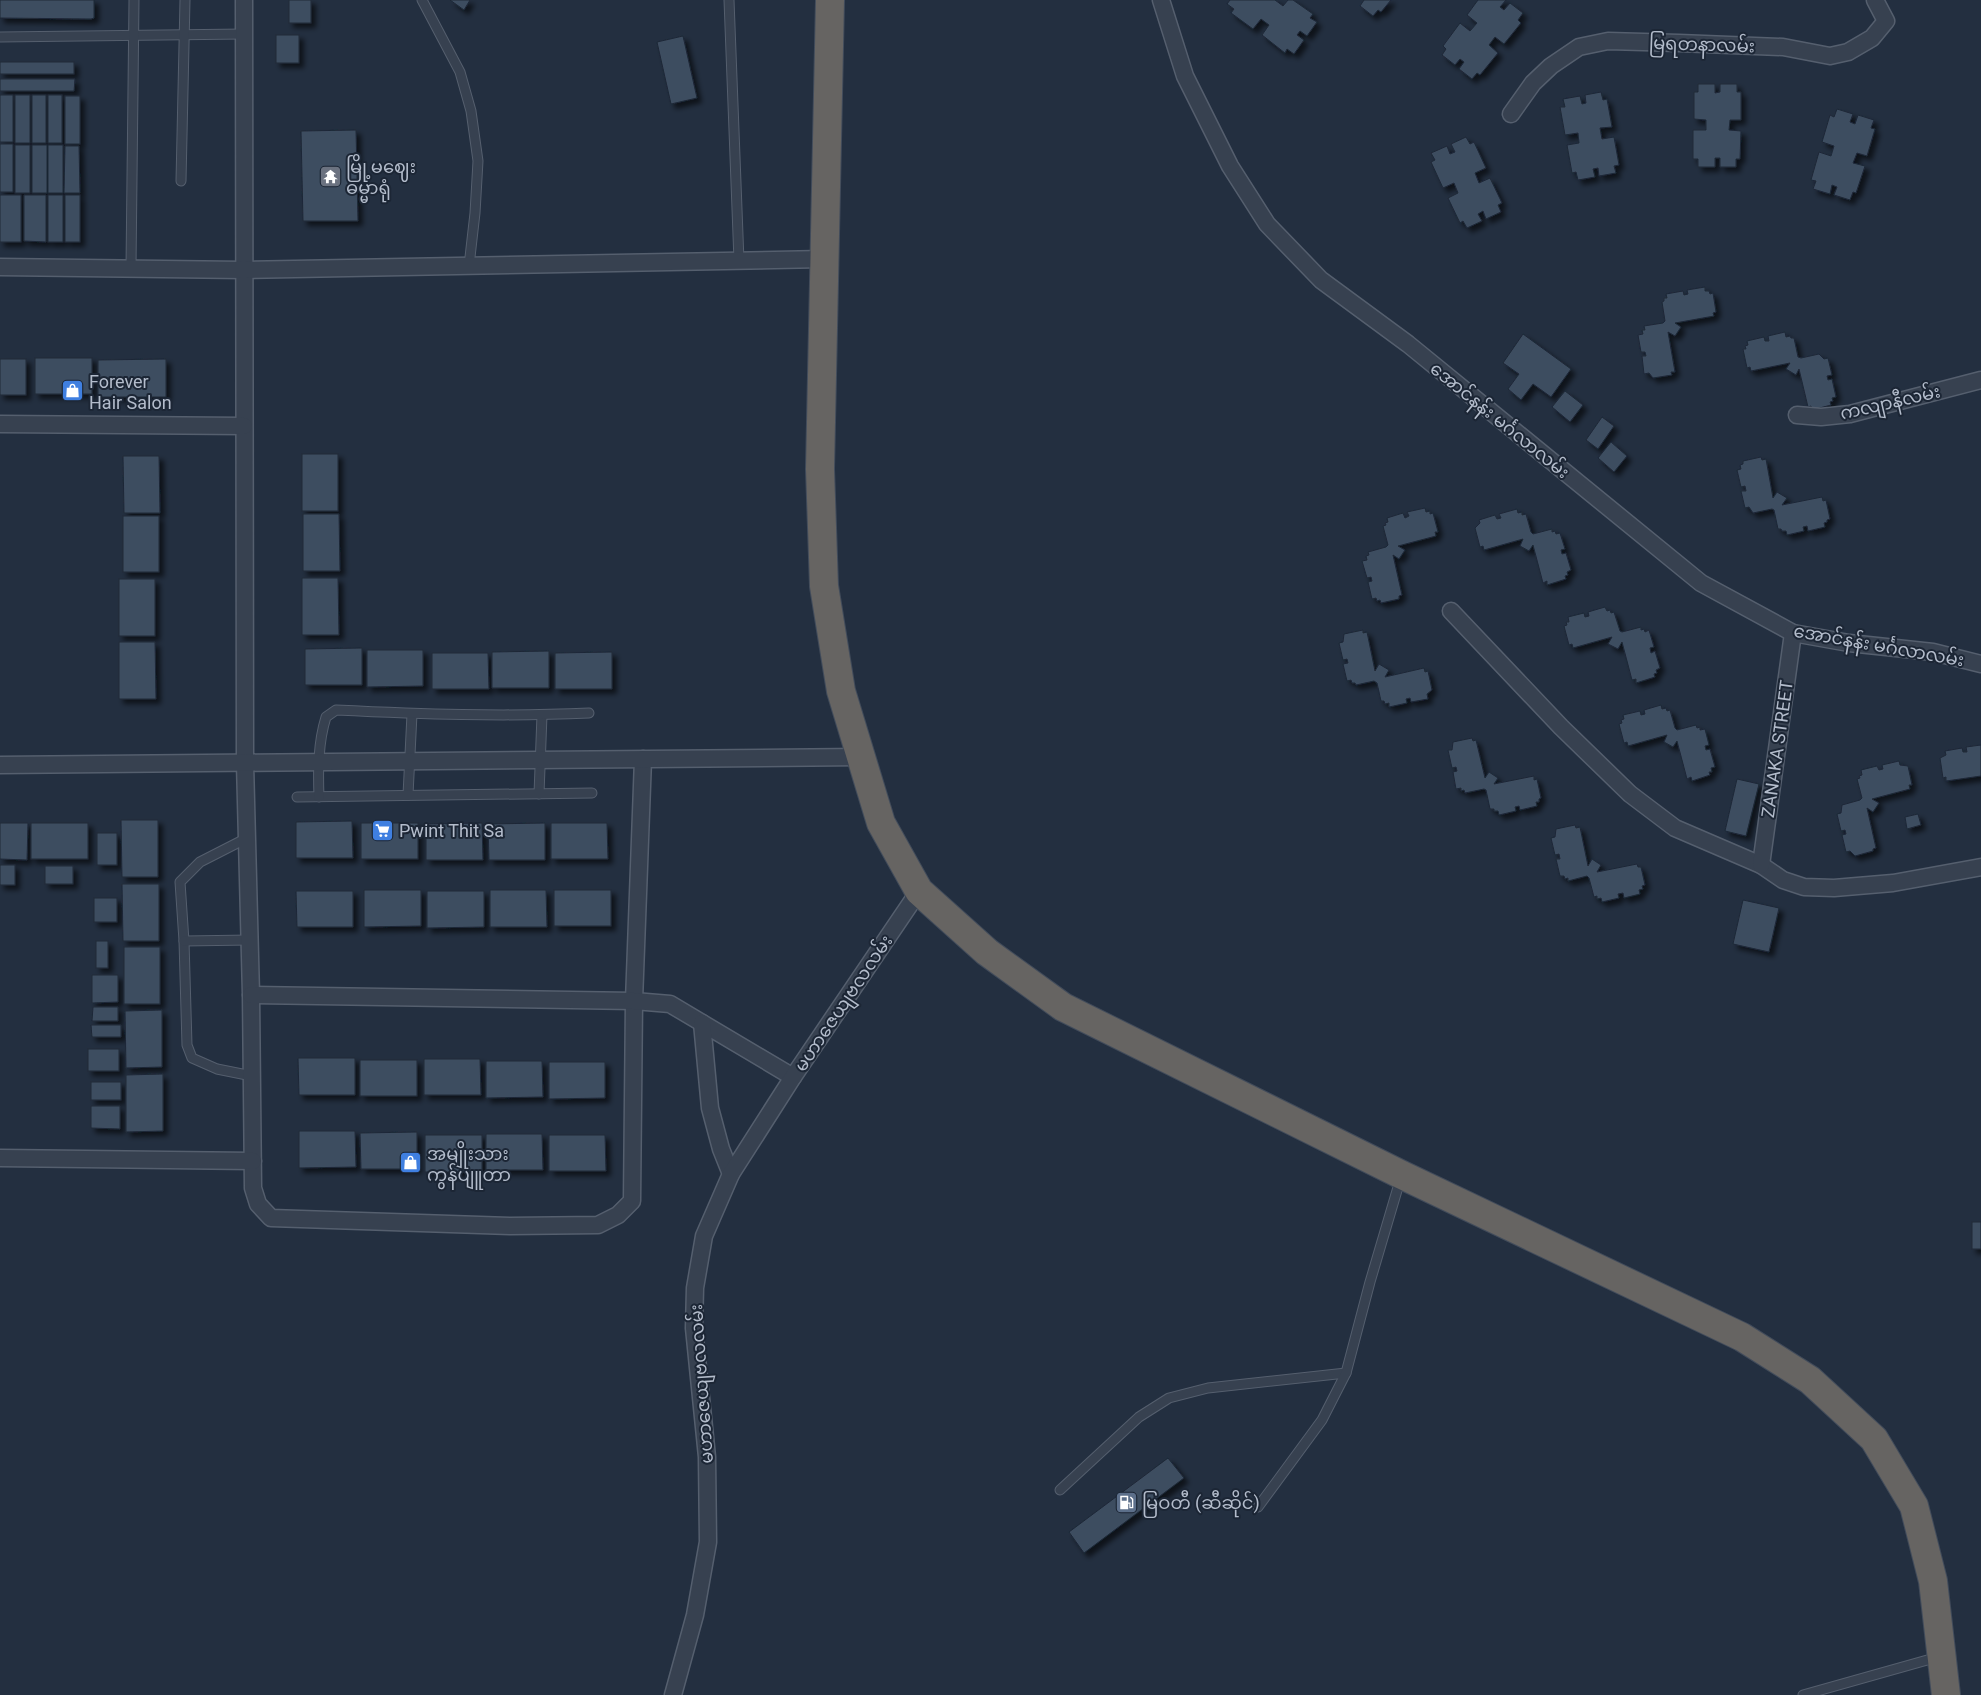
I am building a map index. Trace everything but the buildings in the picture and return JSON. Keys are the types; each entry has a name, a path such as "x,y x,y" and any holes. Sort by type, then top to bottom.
{"highway":[{"path":"830,0 820,470 824,586 842,692 881,823 919,891 987,952 1063,1007 1402,1174 1742,1337 1810,1380 1874,1439 1914,1506 1933,1582 1946,1695"}],"street":[{"path":"244,0 245,763 252,995 253,1161 254,1188 258,1204 271,1218 510,1226 598,1225 618,1215 632,1201 634,1001 643,759"},
{"name":"အောင်နန်း မင်္ဂလာလမ်း","path":"1161,0 1185,76 1230,166 1266,224 1321,280 1408,344 1701,583 1793,633 1848,643 1933,652 1981,664"},
{"name":"မြရတနာလမ်း","path":"1512,114 1532,83 1551,66 1579,47 1608,41 1679,43 1783,47 1830,56 1848,52 1872,38 1886,21 1875,0"},
{"path":"0,267 244,270 824,259"},
{"name":"ကလျာနီလမ်း","path":"1798,414 1821,417 1850,414 1981,380"},
{"path":"0,424 244,426"},
{"path":"1451,611 1561,727 1630,794 1675,828 1761,865 1783,880 1804,888 1834,888 1893,882 1981,867"},
{"name":"ZANAKA STREET","path":"1761,865 1793,633"},
{"path":"0,765 861,757"},
{"name":"မဟာဇေယျဗလလမ်း","path":"673,1695 695,1615 708,1542 707,1457 694,1328 695,1288 704,1236 732,1174 793,1077 919,891"},
{"path":"252,995 634,1001 670,1004 793,1077"},
{"path":"702,1023 710,1108 721,1149 732,1174"},
{"path":"0,1158 253,1161"}],"lane":[{"path":"131,268 134,0"},
{"path":"181,181 185,0"},
{"path":"422,0 460,72 471,111 478,161 469,266"},
{"path":"729,0 740,261"},
{"path":"0,37 244,34"},
{"path":"319,797 318,762 322,730 326,717 336,710 412,714 542,715 588,713"},
{"path":"408,796 412,714"},
{"path":"539,794 542,715"},
{"path":"297,797 592,793"},
{"path":"247,838 200,862 180,882 187,1045 192,1058 217,1069 252,1076"},
{"path":"184,941 250,940"},
{"path":"1258,1508 1322,1420 1346,1373 1370,1282 1402,1174"},
{"path":"1060,1490 1139,1417 1169,1398 1208,1388 1346,1373"},
{"path":"1803,1695 1941,1657"}],"place":[{"name":"မြို့မဈေး ဓမ္မာရုံ","path":"330,176"},
{"name":"Forever Hair Salon","path":"73,391"},
{"name":"Pwint Thit Sa","path":"383,830"},
{"name":"အမျိုးသား ကွန်ပျူတာ","path":"411,1163"},
{"name":"မြဝတီ (ဆီဆိုင်)","path":"1126,1502"}]}
